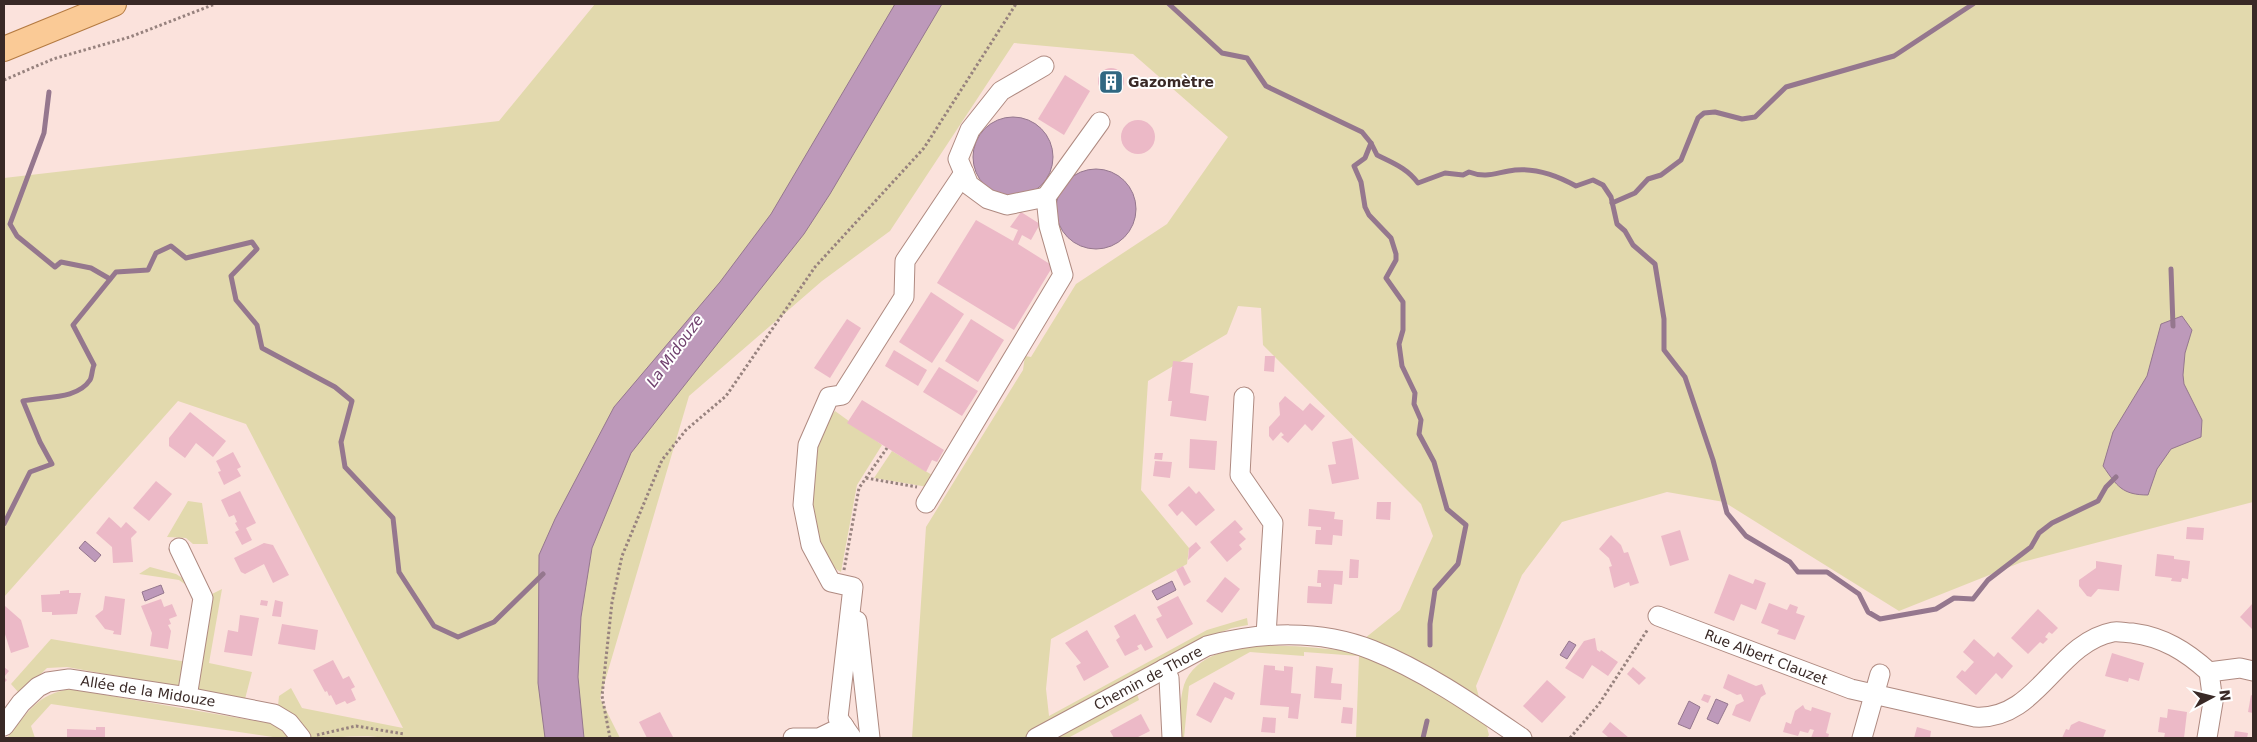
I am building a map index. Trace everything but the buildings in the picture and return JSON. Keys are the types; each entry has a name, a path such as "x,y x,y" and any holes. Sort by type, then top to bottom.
{"main road":[{"path":"4,49 114,4"}],"street":[{"path":"1044,66 1001,91 970,130 958,159 969,185 988,199 1007,205 1046,197 1100,122"},
{"path":"848,580 831,582 811,545 803,505 808,445 830,397 842,395 904,297 905,261 964,173"},
{"path":"922,495 1063,275 1050,226 1046,197"},
{"path":"1244,397 1240,475 1274,523 1266,636"},
{"path":"179,548 203,598 187,697"},
{"path":"793,738 820,738 848,732 838,718 848,580"},
{"path":"848,580 870,738"},
{"name":"Rue Albert Clauzet","path":"1658,616 1851,690 1975,717 1993,716 2013,710 2076,649 2094,639 2114,632 2148,635 2163,640 2179,648 2209,672"},
{"name":"Chemin de Thore","path":"1036,738 1207,646 1234,639 1266,636 1303,636 1338,641 1370,649 1411,669 1522,738"},
{"path":"1164,668 1169,678 1172,738"},
{"path":"2207,738 2213,702 2209,672 2240,668 2253,671"},
{"path":"1862,738 1880,674"},
{"name":"Allée de la Midouze","path":"4,726 21,703 38,687 69,678 187,697 274,714 289,723 302,738"}],"path":[{"path":"4,80 53,59 130,37 215,4"},
{"path":"610,738 602,696 612,602 622,556 662,460 686,430 726,396 815,267 924,148 1016,4"},
{"path":"848,580 859,488 887,448"},
{"path":"866,478 922,495"},
{"path":"1570,738 1598,704 1658,616"},
{"path":"302,738 356,726 404,734"}],"shaded area":[{"path":"595,4 2253,4 2253,502 2022,562 1899,611 1724,502 1667,492 1562,522 1522,575 1476,686 1489,735 1487,738 1356,738 1359,656 1304,652 1304,656 1250,652 1189,686 1184,738 1179,738 1182,691 1195,668 1212,656 1233,649 1257,646 1307,647 1349,651 1400,610 1433,536 1421,504 1263,345 1261,308 1238,306 1227,334 1148,381 1141,490 1189,548 1187,564 1051,639 1046,689 1049,716 1207,630 1247,618 1248,625 1232,628 1211,636 1030,738 912,738 926,527 1023,370 1025,356 1031,357 1076,284 1167,224 1228,137 1133,54 1014,43 890,231 822,281 689,396 600,698 620,738 387,738 359,736 312,738 300,722 278,706 279,696 291,688 302,708 403,728 246,424 178,401 4,597 4,178 499,121"},
{"path":"835,411 882,445 857,485 841,572 829,562 821,547 815,529 812,510 813,470 818,437"},
{"path":"892,451 932,475 928,487 874,478"},
{"path":"188,501 202,503 208,544 193,544 186,538 167,537"},
{"path":"150,567 176,574 193,585 193,599 189,587 179,580 139,574"},
{"path":"222,589 209,663 252,672 245,699 198,689 211,601 210,595"},
{"path":"51,639 187,662 182,688 67,667 47,668 20,694 11,684"},
{"path":"71,689 274,724 291,738 273,737 51,704 31,726 35,738 7,738 27,713 41,700 49,695"},
{"path":"1137,694 1139,700 1068,738 1055,738"}],"water":[{"name":"La Midouze","path":"895,4 942,4 830,194 804,234 631,453 592,548 581,617 578,677 584,738 545,738 538,683 539,555 555,519 614,407 720,282 771,214"},
{"path":"1013,117 1028,120 1041,129 1050,142 1053,157 1050,172 1041,185 1028,194 1013,197 998,194 985,185 976,172 973,157 976,142 985,129 998,120"},
{"path":"1088,169 1104,169 1125,180 1136,201 1136,217 1125,238 1104,249 1088,249 1074,243 1062,231 1056,217 1056,201 1062,187 1074,175"},
{"path":"2182,316 2192,330 2185,353 2184,384 2202,420 2201,437 2171,449 2157,469 2148,495 2139,495 2121,488 2103,466 2113,432 2147,376 2161,324"},
{"path":"85,541 101,555 95,562 79,548"},
{"path":"1172,581 1176,590 1157,600 1152,591"},
{"path":"161,585 164,593 145,601 142,592"},
{"path":"1569,641 1576,645 1567,659 1560,655"},
{"path":"1716,699 1728,704 1718,724 1707,719"},
{"path":"1689,701 1700,707 1690,729 1678,724"}],"waterway":[{"path":"1169,4 1222,53 1247,58 1266,86 1362,132 1371,143 1377,155 1394,163 1418,183 1445,173 1463,175 1469,172 1487,175 1515,170 1531,170 1562,179 1576,186 1593,180 1603,185 1611,197 1617,224 1625,231 1633,245 1655,264 1664,319 1664,350 1685,377 1713,460 1727,513 1746,536 1790,562 1798,572 1827,572 1859,594 1868,612 1880,619 1936,609 1954,598 1973,599 1988,580 2031,547 2039,533 2052,523 2098,501 2106,487 2116,477"},
{"path":"1612,203 1635,193 1648,179 1661,175 1681,160 1698,118 1704,113 1715,112 1742,119 1755,117 1786,87 1894,56 1973,4"},
{"path":"49,92 44,133 10,224 17,236 55,267 61,262 91,268 110,279"},
{"path":"1371,143 1365,158 1354,166 1361,182 1365,207 1369,215 1391,238 1396,254 1396,260 1386,278 1403,302 1403,330 1399,344 1402,366 1415,393 1414,404 1421,420 1419,434 1434,462 1447,509 1466,525 1458,564 1435,590 1430,624 1430,645"},
{"path":"4,524 30,472 52,464 40,442 23,401 69,394 77,391 90,380 94,365 73,325 116,272 148,270 156,253 171,246 186,258 252,242 257,249 231,276 236,300 257,325 262,348 335,387 352,401 341,442 345,467 393,518 399,572 434,626 458,637 494,622 543,574"},
{"path":"2171,269 2173,326"},
{"path":"1423,738 1427,721"}],"place":[{"name":"Gazomètre","path":"1111,82"}]}
